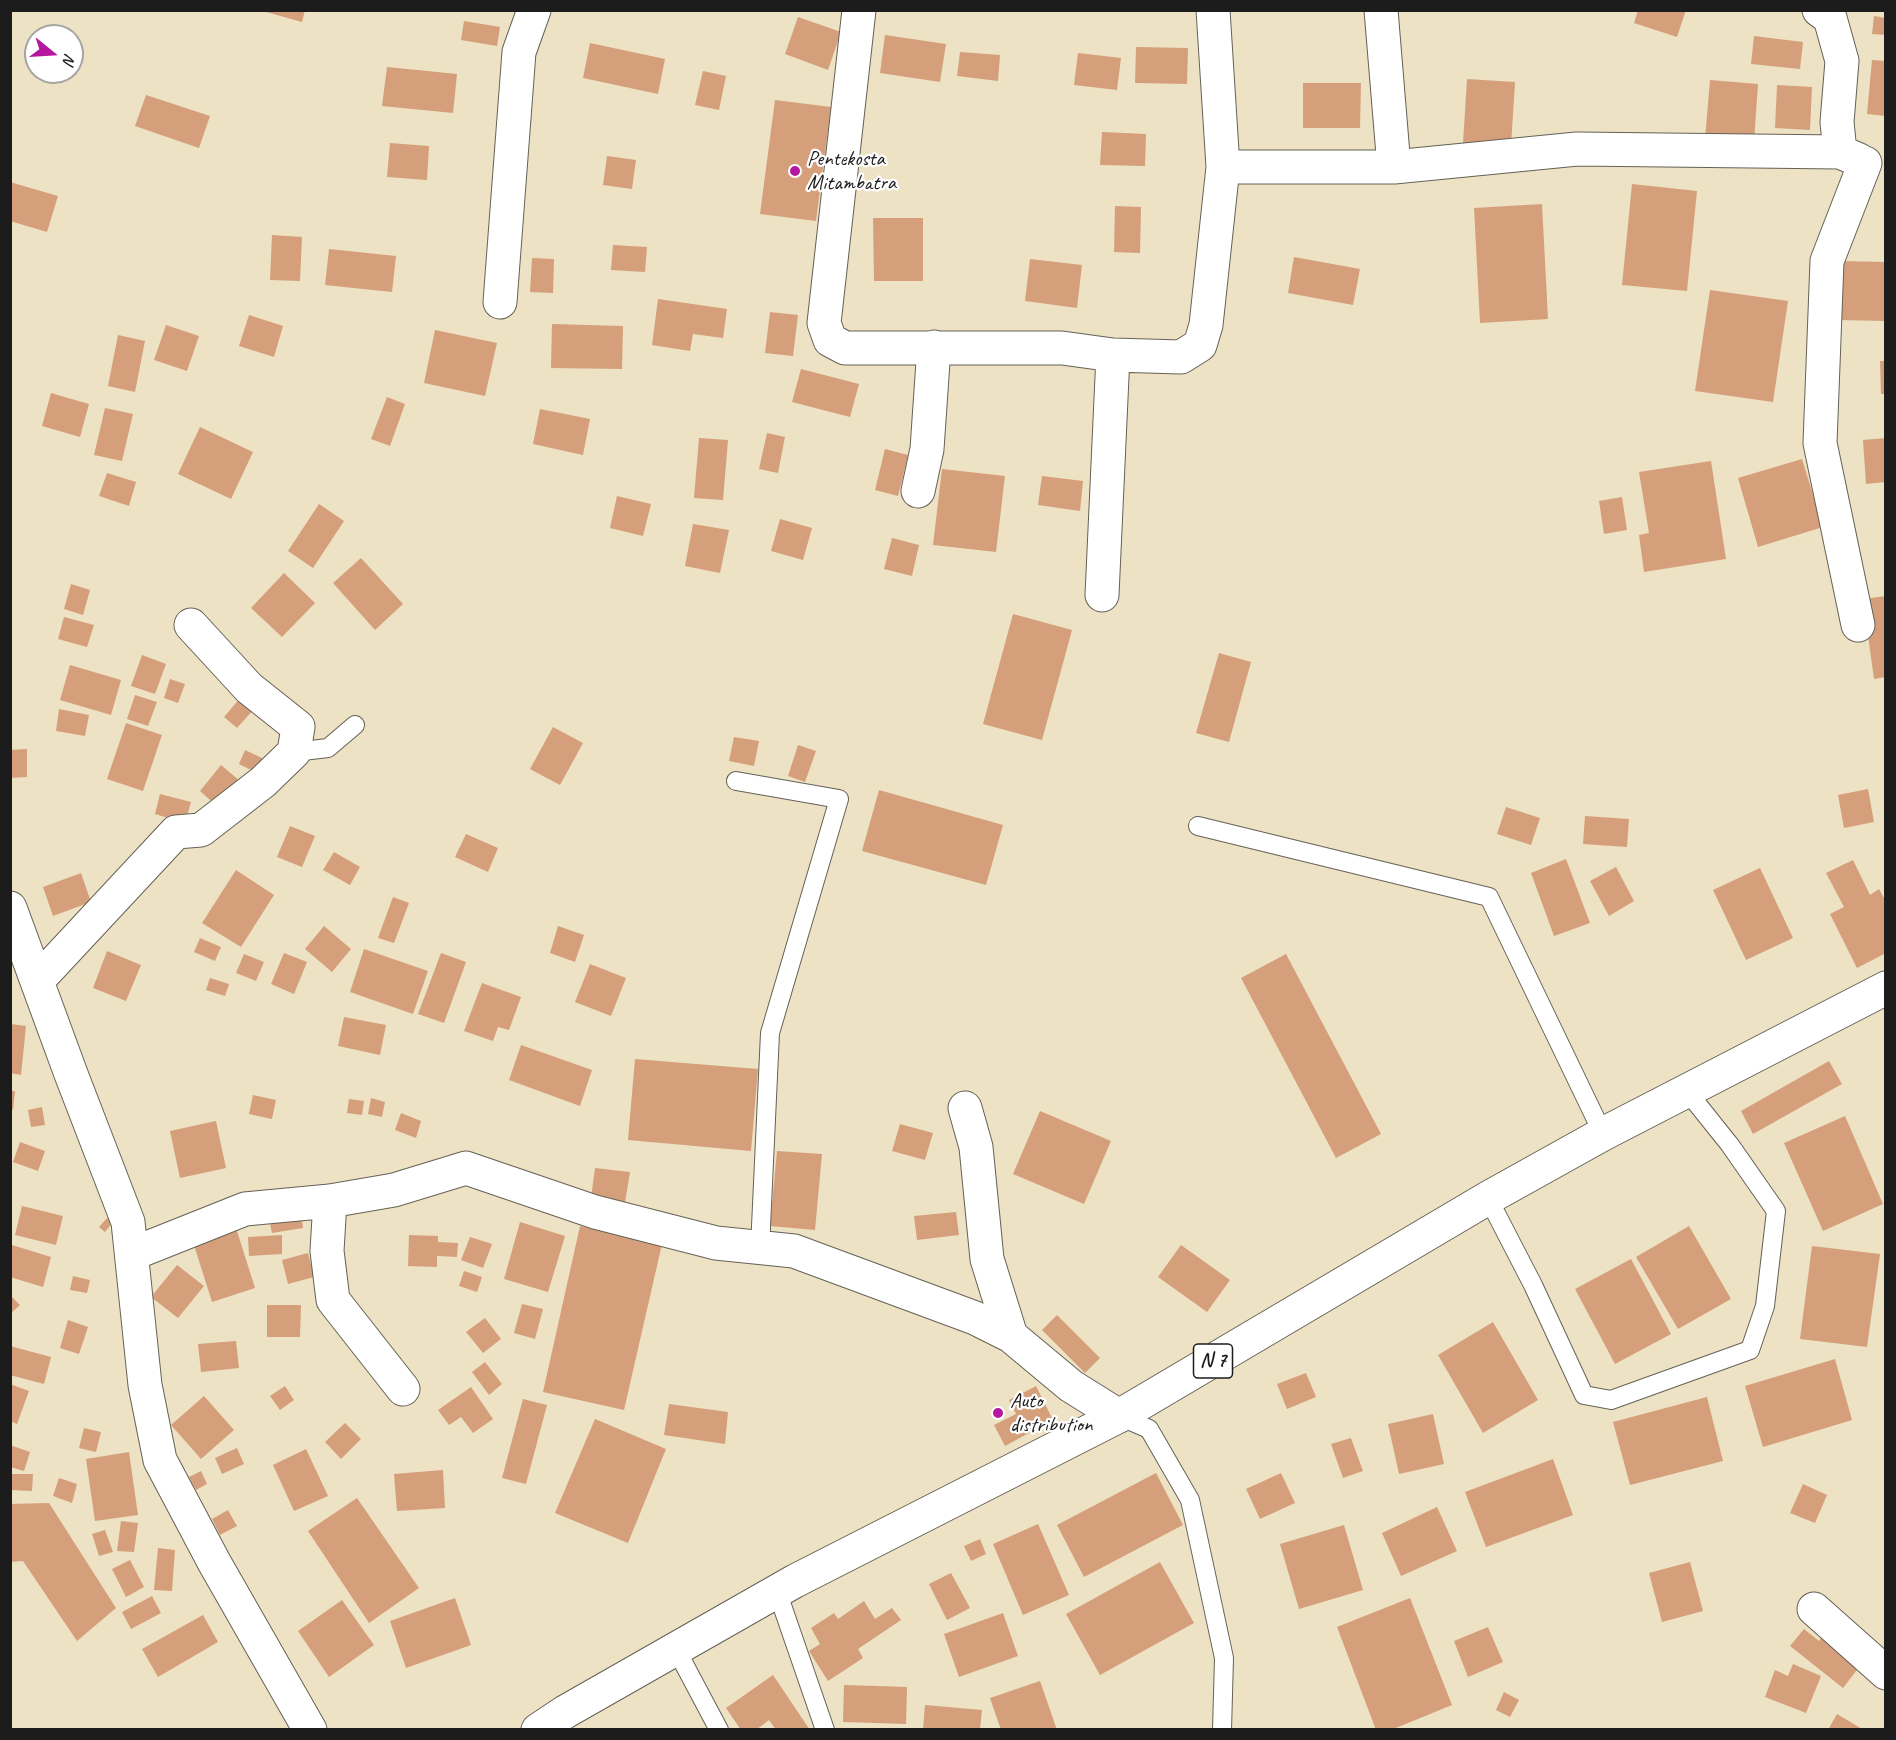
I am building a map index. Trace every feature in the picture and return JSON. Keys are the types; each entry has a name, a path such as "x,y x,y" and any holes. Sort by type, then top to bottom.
{"street":[{"path":"500,302 519,52 534,10"},
{"path":"859,10 824,323 830,340 845,348 1062,348 1113,355 1181,357 1200,345 1206,325 1223,166 1213,10"},
{"path":"1381,10 1394,167"},
{"path":"1819,10 1830,18 1842,61 1837,122 1864,160"},
{"path":"1223,166 1394,167 1577,149 1864,160"},
{"path":"1858,625 1820,444 1827,261 1864,160"},
{"path":"918,491 927,450 934,347"},
{"path":"1102,595 1113,355"},
{"path":"38,980 176,832 201,830 263,782 294,752 298,727 249,688 191,624"},
{"path":"10,908 128,1222 146,1385 160,1460 214,1562 310,1730"},
{"name":"N 7","path":"538,1730 777,1591 1119,1416 1488,1198 1603,1134 1886,988"},
{"path":"965,1108 976,1147 987,1259 1011,1336"},
{"path":"132,1254 245,1209 330,1200 394,1190 466,1168 596,1212 716,1243 794,1251 975,1318 1011,1336 1071,1386 1119,1416"},
{"path":"330,1200 327,1251 333,1300 403,1389"},
{"path":"1814,1609 1886,1673"}],"lane":[{"path":"294,752 328,748 355,725"},
{"path":"736,781 839,799 770,1033 760,1248"},
{"path":"1198,826 1490,897 1603,1134"},
{"path":"1488,1198 1533,1285 1584,1395 1611,1400 1750,1350 1765,1306 1776,1211 1730,1145 1686,1090"},
{"path":"1119,1416 1149,1429 1190,1500 1224,1658 1222,1730"},
{"path":"777,1591 825,1730"},
{"path":"676,1649 719,1730"}],"building":[{"path":"259,10 305,10 302,22"},
{"path":"1638,10 1686,10 1677,37 1634,23"},
{"path":"1874,16 1886,18 1886,35 1872,34"},
{"path":"798,17 841,32 828,70 785,54"},
{"path":"464,21 500,27 497,46 461,40"},
{"path":"885,35 946,44 940,82 880,73"},
{"path":"1754,36 1803,42 1800,69 1751,64"},
{"path":"590,43 665,59 658,94 583,78"},
{"path":"1136,47 1188,48 1187,84 1135,83"},
{"path":"960,52 1000,55 998,81 957,76"},
{"path":"1078,53 1121,58 1117,90 1074,85"},
{"path":"1872,60 1886,61 1886,116 1867,114"},
{"path":"387,67 457,74 453,113 382,106"},
{"path":"703,71 726,76 719,110 695,105"},
{"path":"1467,79 1515,82 1511,146 1463,143"},
{"path":"1710,80 1758,84 1754,142 1705,139"},
{"path":"1303,83 1361,83 1360,128 1303,128"},
{"path":"1777,85 1812,87 1810,130 1775,128"},
{"path":"146,95 210,116 199,148 135,126"},
{"path":"775,100 831,107 816,221 760,214"},
{"path":"1102,132 1146,134 1145,166 1100,165"},
{"path":"390,143 429,146 427,180 387,177"},
{"path":"607,156 636,160 632,189 603,185"},
{"path":"10,182 58,196 47,232 10,221"},
{"path":"1632,184 1697,191 1687,291 1622,285"},
{"path":"1542,204 1548,319 1480,323 1474,208"},
{"path":"1115,206 1141,207 1140,253 1114,252"},
{"path":"873,218 923,218 923,281 874,281"},
{"path":"272,235 302,237 300,281 270,280"},
{"path":"613,245 647,247 645,272 611,270"},
{"path":"329,249 396,256 392,292 325,285"},
{"path":"1294,257 1360,269 1353,305 1288,293"},
{"path":"532,258 554,259 553,293 530,292"},
{"path":"1030,259 1082,265 1077,308 1025,301"},
{"path":"1840,261 1886,262 1886,321 1838,320"},
{"path":"1710,290 1788,301 1773,402 1695,391"},
{"path":"658,299 727,309 723,338 693,334 690,351 652,345"},
{"path":"770,312 798,315 793,356 765,353"},
{"path":"249,315 283,326 274,357 239,346"},
{"path":"552,324 623,326 622,369 551,368"},
{"path":"166,325 199,336 187,371 154,360"},
{"path":"435,330 497,343 485,396 424,383"},
{"path":"118,335 145,341 135,392 108,386"},
{"path":"1880,361 1886,361 1886,394 1881,394"},
{"path":"801,369 859,384 850,417 792,402"},
{"path":"51,393 89,404 80,437 42,426"},
{"path":"387,397 405,404 390,446 371,439"},
{"path":"105,408 133,414 122,461 94,455"},
{"path":"540,409 590,419 583,455 533,444"},
{"path":"200,427 253,452 231,499 178,474"},
{"path":"767,433 785,437 778,473 759,469"},
{"path":"699,438 728,440 723,500 694,498"},
{"path":"1886,438 1886,482 1866,484 1863,440"},
{"path":"885,449 908,455 898,496 875,490"},
{"path":"1802,459 1823,527 1758,547 1738,478"},
{"path":"1711,461 1726,559 1644,572 1639,535 1649,533 1639,472"},
{"path":"942,469 1005,476 996,552 933,545"},
{"path":"107,473 136,482 129,506 99,496"},
{"path":"1042,476 1083,481 1080,511 1038,505"},
{"path":"617,496 651,504 643,536 610,528"},
{"path":"1622,497 1627,530 1604,534 1599,501"},
{"path":"319,504 344,521 313,568 288,551"},
{"path":"780,519 812,528 803,560 771,551"},
{"path":"693,524 729,530 720,573 685,566"},
{"path":"892,538 919,545 912,576 884,569"},
{"path":"361,558 403,604 375,630 333,583"},
{"path":"284,573 315,603 282,637 251,608"},
{"path":"71,584 90,590 83,615 64,609"},
{"path":"1886,596 1886,677 1874,679 1863,599"},
{"path":"1013,614 1072,630 1042,740 983,724"},
{"path":"64,617 94,625 87,647 58,639"},
{"path":"1219,653 1251,662 1229,742 1196,733"},
{"path":"142,655 166,664 155,694 131,686"},
{"path":"70,665 121,680 111,715 60,700"},
{"path":"170,679 185,684 178,703 164,698"},
{"path":"135,695 157,702 148,726 127,719"},
{"path":"241,697 254,709 237,728 224,717"},
{"path":"59,709 89,715 85,736 56,731"},
{"path":"126,723 162,735 143,791 107,779"},
{"path":"553,727 583,743 560,785 530,769"},
{"path":"734,737 759,741 754,766 729,761"},
{"path":"798,745 816,751 805,782 788,776"},
{"path":"27,749 27,777 10,778 10,750"},
{"path":"245,750 264,759 257,773 239,764"},
{"path":"221,765 240,781 218,807 200,791"},
{"path":"1868,789 1874,822 1844,828 1838,795"},
{"path":"879,790 1003,825 986,885 862,851"},
{"path":"160,794 191,802 185,823 155,814"},
{"path":"1506,807 1540,818 1531,845 1497,834"},
{"path":"1585,816 1629,819 1627,847 1583,844"},
{"path":"290,826 315,836 302,867 277,857"},
{"path":"466,834 498,848 488,872 455,857"},
{"path":"334,852 360,867 350,885 323,870"},
{"path":"1566,859 1590,923 1554,936 1531,873"},
{"path":"1853,860 1870,895 1879,889 1886,902 1886,953 1857,968 1830,914 1844,907 1826,873"},
{"path":"1616,867 1634,901 1609,916 1590,881"},
{"path":"1760,868 1793,938 1746,960 1713,890"},
{"path":"236,870 274,895 241,947 202,923"},
{"path":"81,873 91,902 53,916 43,887"},
{"path":"393,897 409,903 394,943 378,938"},
{"path":"324,926 351,949 332,972 305,949"},
{"path":"558,926 584,935 575,962 550,953"},
{"path":"200,938 221,947 215,961 194,952"},
{"path":"364,949 428,971 413,1014 350,992"},
{"path":"107,951 141,965 126,1001 93,988"},
{"path":"284,953 307,962 294,994 271,984"},
{"path":"441,953 466,962 444,1023 418,1014"},
{"path":"244,954 264,962 256,981 236,973"},
{"path":"1286,954 1381,1134 1336,1158 1241,978"},
{"path":"590,964 626,978 611,1016 575,1002"},
{"path":"210,978 229,984 225,996 206,990"},
{"path":"482,983 521,997 509,1030 498,1027 493,1041 464,1031"},
{"path":"344,1017 386,1025 380,1055 338,1046"},
{"path":"11,1024 26,1026 21,1075 10,1073"},
{"path":"521,1045 592,1070 580,1106 509,1080"},
{"path":"635,1059 758,1069 751,1151 628,1140"},
{"path":"1829,1061 1842,1084 1753,1134 1741,1111"},
{"path":"10,1091 15,1091 13,1110 10,1109"},
{"path":"253,1095 276,1100 272,1119 249,1114"},
{"path":"371,1098 385,1102 382,1117 368,1114"},
{"path":"349,1099 364,1101 362,1115 347,1113"},
{"path":"42,1107 45,1125 31,1127 28,1110"},
{"path":"1040,1111 1111,1141 1084,1204 1013,1174"},
{"path":"401,1113 421,1121 416,1138 395,1130"},
{"path":"1845,1116 1883,1204 1823,1231 1784,1143"},
{"path":"216,1121 226,1168 180,1178 170,1131"},
{"path":"900,1124 933,1133 925,1160 892,1151"},
{"path":"20,1142 45,1151 38,1171 13,1162"},
{"path":"777,1151 822,1154 815,1230 770,1226"},
{"path":"595,1168 630,1172 625,1203 591,1198"},
{"path":"22,1206 63,1216 56,1245 15,1235"},
{"path":"956,1212 959,1235 917,1240 914,1216"},
{"path":"301,1213 303,1228 272,1233 269,1219"},
{"path":"107,1218 113,1222 105,1232 99,1227"},
{"path":"520,1222 565,1236 548,1292 504,1279"},
{"path":"580,1226 662,1244 624,1410 543,1392"},
{"path":"1689,1226 1731,1299 1678,1329 1636,1257"},
{"path":"237,1231 255,1288 212,1302 194,1245"},
{"path":"282,1235 282,1254 249,1256 248,1237"},
{"path":"409,1235 438,1236 438,1242 458,1243 457,1257 437,1256 437,1267 408,1266"},
{"path":"470,1237 492,1244 483,1268 461,1260"},
{"path":"12,1245 51,1257 43,1287 10,1277"},
{"path":"1181,1245 1230,1280 1207,1312 1158,1277"},
{"path":"1812,1246 1880,1254 1867,1347 1800,1339"},
{"path":"308,1253 314,1277 288,1284 282,1260"},
{"path":"1631,1259 1671,1334 1615,1364 1575,1289"},
{"path":"177,1265 204,1286 178,1318 151,1297"},
{"path":"464,1271 482,1277 477,1292 459,1286"},
{"path":"73,1276 90,1280 87,1293 70,1290"},
{"path":"10,1295 20,1305 10,1314"},
{"path":"522,1304 543,1309 535,1339 514,1333"},
{"path":"267,1305 301,1305 300,1337 267,1337"},
{"path":"1057,1315 1100,1358 1085,1373 1042,1330"},
{"path":"485,1318 501,1339 483,1353 466,1332"},
{"path":"68,1320 88,1327 79,1354 60,1348"},
{"path":"1493,1322 1538,1400 1483,1433 1438,1355"},
{"path":"236,1341 239,1368 201,1372 198,1344"},
{"path":"10,1346 51,1357 44,1384 10,1375"},
{"path":"1835,1359 1852,1420 1763,1447 1745,1386"},
{"path":"485,1362 502,1384 489,1395 472,1372"},
{"path":"1306,1373 1316,1397 1287,1409 1277,1384"},
{"path":"10,1384 29,1391 17,1424 10,1421"},
{"path":"285,1386 294,1400 280,1410 270,1396"},
{"path":"1036,1386 1053,1420 1005,1446 994,1425 1016,1414 1009,1400"},
{"path":"471,1387 493,1419 473,1433 461,1417 449,1425 438,1410"},
{"path":"204,1396 234,1430 201,1459 171,1425"},
{"path":"1707,1397 1723,1461 1630,1485 1613,1422"},
{"path":"523,1399 547,1405 526,1484 502,1478"},
{"path":"669,1404 728,1412 725,1444 664,1435"},
{"path":"1433,1414 1444,1464 1399,1474 1388,1424"},
{"path":"595,1419 666,1449 628,1543 555,1513"},
{"path":"345,1423 361,1439 341,1459 325,1442"},
{"path":"84,1428 101,1432 96,1452 79,1448"},
{"path":"1351,1438 1363,1471 1343,1478 1331,1444"},
{"path":"10,1445 30,1452 24,1471 10,1467"},
{"path":"237,1448 244,1464 222,1474 215,1458"},
{"path":"306,1449 328,1496 294,1511 273,1465"},
{"path":"129,1452 138,1515 95,1521 86,1459"},
{"path":"1553,1459 1573,1515 1486,1547 1465,1492"},
{"path":"443,1470 445,1508 397,1511 394,1474"},
{"path":"201,1471 207,1484 196,1490 189,1477"},
{"path":"1156,1473 1183,1525 1084,1577 1057,1525"},
{"path":"1281,1473 1295,1503 1260,1519 1246,1489"},
{"path":"11,1474 33,1474 32,1491 10,1490"},
{"path":"59,1478 77,1484 72,1503 53,1496"},
{"path":"1803,1484 1827,1495 1815,1523 1790,1513"},
{"path":"357,1498 419,1588 369,1623 308,1531"},
{"path":"49,1503 116,1608 77,1641 23,1561 10,1562 10,1504"},
{"path":"1437,1507 1457,1551 1401,1576 1382,1533"},
{"path":"228,1510 237,1526 220,1535 212,1519"},
{"path":"121,1521 138,1523 134,1552 117,1551"},
{"path":"1038,1524 1069,1595 1023,1615 993,1544"},
{"path":"1344,1525 1363,1590 1299,1609 1280,1544"},
{"path":"105,1530 113,1552 99,1556 92,1534"},
{"path":"980,1539 986,1554 971,1561 964,1546"},
{"path":"158,1548 175,1550 172,1591 154,1590"},
{"path":"130,1560 144,1587 126,1597 112,1569"},
{"path":"1160,1562 1194,1623 1100,1675 1066,1614"},
{"path":"1690,1562 1703,1611 1662,1622 1649,1573"},
{"path":"951,1573 970,1608 947,1620 929,1584"},
{"path":"152,1596 161,1613 131,1629 122,1612"},
{"path":"455,1598 471,1645 406,1668 390,1621"},
{"path":"1410,1598 1452,1705 1391,1730 1376,1730 1337,1627"},
{"path":"342,1600 374,1645 329,1677 298,1631"},
{"path":"864,1601 875,1619 892,1608 901,1620 858,1649 863,1658 828,1681 809,1651 820,1644 811,1628 834,1613 838,1619"},
{"path":"1003,1613 1018,1656 959,1677 944,1634"},
{"path":"203,1615 218,1642 158,1677 142,1649"},
{"path":"1488,1627 1503,1662 1468,1677 1454,1641"},
{"path":"1804,1629 1819,1641 1822,1636 1860,1666 1843,1688 1790,1646"},
{"path":"1793,1664 1821,1676 1806,1713 1765,1697 1775,1670 1788,1676"},
{"path":"773,1675 810,1730 776,1730 769,1720 756,1730 741,1730 726,1708"},
{"path":"1040,1681 1057,1730 1001,1730 990,1698"},
{"path":"844,1685 907,1687 906,1724 843,1722"},
{"path":"1504,1692 1519,1700 1510,1717 1496,1710"},
{"path":"925,1705 982,1710 980,1730 923,1730"},
{"path":"1837,1714 1864,1730 1828,1730"}],"place":[{"name":"Pentekosta Mitambatra","path":"795,171"},
{"name":"Auto distribution","path":"998,1413"}]}
